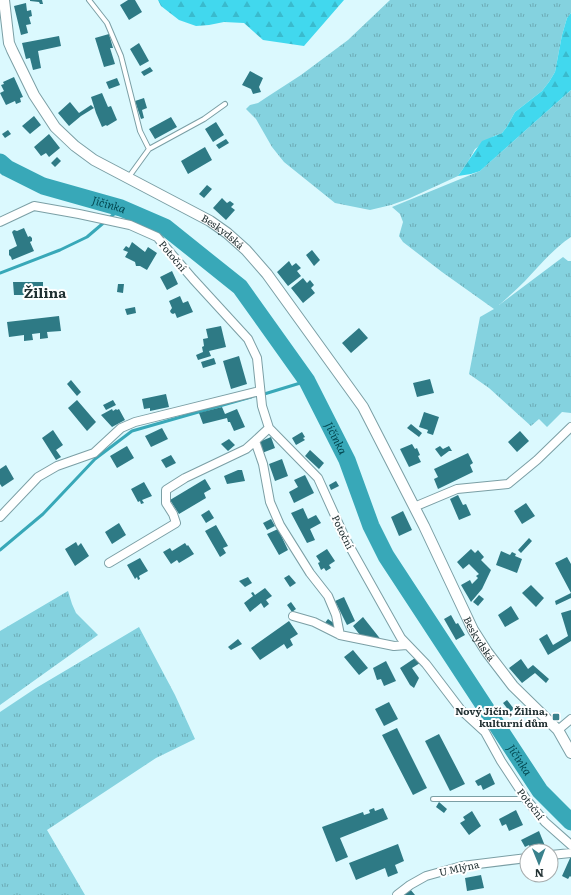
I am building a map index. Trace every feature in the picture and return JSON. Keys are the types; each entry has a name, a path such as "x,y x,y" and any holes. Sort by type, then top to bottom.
{"street":[{"name":"Beskydská","path":"4,0 9,43 34,95 55,127 75,146 94,160 210,221 227,233 246,250 267,274 363,407 414,507 473,630 487,652 513,686 558,730 571,753"},
{"name":"Potoční","path":"0,222 34,206 130,225 157,236 193,279 248,339 257,358 262,406 269,428 318,478 346,540 401,638 407,646 426,664 461,710 485,732 501,761 526,799 545,822 571,845"},
{"path":"0,517 38,477 57,466 94,453 121,428 136,422 260,391"},
{"path":"414,507 457,489 508,484 537,460 571,427"},
{"path":"109,563 176,523 173,514 166,503 166,490 185,478 246,449 269,428"},
{"path":"255,441 263,464 270,502 280,525 310,574 328,596 336,615 340,635"},
{"path":"293,616 314,622 340,635 394,646 407,646"},
{"path":"558,730 571,719"},
{"path":"559,854 571,853"},
{"name":"U Mlýna","path":"397,895 426,876 462,866 519,859"}],"lane":[{"path":"89,0 107,23 121,56 140,131 149,149"},
{"path":"128,178 149,149 204,119 226,104"},
{"path":"432,799 526,799"}],"green space":[{"path":"158,0 344,0 304,46 263,40 244,23 224,22 196,26 179,20 161,6"},
{"path":"390,0 571,0 571,13 567,18 562,35 555,72 542,91 515,112 502,133 494,136 475,149 458,176 408,199 370,210 335,203 284,162 272,147 256,119 246,109 250,105 258,103 301,75 348,40"},
{"path":"571,13 571,90 480,171 458,176 482,141 502,133 515,112 542,91 549,82 555,72 562,35 567,18"},
{"path":"571,90 571,237 552,252 525,281 499,305 563,257 568,261 571,261 571,413 562,412 547,427 539,419 531,426 489,388 469,374 480,317 494,309 403,242 399,236 403,222 400,214 392,207 480,171"},
{"path":"68,591 76,613 98,635 0,705 0,631"},
{"path":"139,627 175,695 195,739 156,758 47,830 85,895 0,895 0,712 36,688"}],"building":[{"path":"42,0 43,4 30,1"},
{"path":"128,0 135,0 142,12 129,20 120,5"},
{"path":"26,3 27,11 31,10 32,16 29,17 31,24 26,25 28,33 21,35 14,6"},
{"path":"109,34 113,48 110,48 115,64 104,67 95,38"},
{"path":"59,36 61,46 38,51 41,68 33,70 30,58 26,59 22,43"},
{"path":"139,43 149,61 140,66 130,49"},
{"path":"150,67 153,71 144,76 141,72"},
{"path":"250,71 263,78 259,87 261,92 253,94 251,89 242,85"},
{"path":"14,77 23,97 20,98 21,102 16,104 15,101 6,105 0,93 4,91 1,85 4,84 3,82"},
{"path":"117,78 120,85 109,89 106,82"},
{"path":"102,93 108,107 111,106 117,120 107,126 102,127 91,97"},
{"path":"144,98 147,108 142,110 144,118 141,119 135,101"},
{"path":"70,102 79,113 91,105 94,108 69,126 58,113"},
{"path":"34,116 41,125 30,134 22,126"},
{"path":"171,117 177,127 155,139 149,129"},
{"path":"216,122 224,135 213,142 205,129"},
{"path":"8,130 11,134 5,138 2,134"},
{"path":"49,134 60,148 49,157 46,153 41,156 34,147"},
{"path":"226,139 229,143 219,149 216,145"},
{"path":"205,147 212,160 188,174 181,161"},
{"path":"57,157 61,161 55,167 51,163"},
{"path":"207,185 212,189 204,198 199,194"},
{"path":"222,198 227,203 230,201 234,204 231,207 235,210 226,220 213,208"},
{"path":"24,228 28,237 30,236 32,238 32,241 30,242 34,251 12,260 9,255 9,250 17,246 12,232 14,230 17,231"},
{"path":"132,242 145,252 148,247 157,253 147,270 140,266 136,266 135,262 125,257 128,252 123,250 126,246 129,248"},
{"path":"312,250 320,260 314,266 306,255"},
{"path":"289,261 292,266 296,263 301,268 297,271 301,276 288,286 277,272"},
{"path":"172,271 178,284 167,290 160,277"},
{"path":"303,278 307,283 310,280 314,285 311,288 315,293 303,303 291,288"},
{"path":"13,282 43,282 43,295 36,295 36,298 30,298 30,295 14,295"},
{"path":"118,284 124,284 123,293 117,292"},
{"path":"180,296 183,303 188,301 193,312 177,318 175,313 173,314 170,311 172,308 169,301"},
{"path":"135,307 136,313 127,315 125,309"},
{"path":"59,316 61,331 47,332 48,338 40,339 40,333 32,334 33,340 24,341 24,335 9,337 7,322"},
{"path":"221,326 226,347 209,351 211,356 198,360 196,355 203,352 203,339 208,338 206,329"},
{"path":"359,328 368,338 351,353 342,343"},
{"path":"239,356 247,384 231,389 223,361"},
{"path":"214,358 216,364 203,368 201,362"},
{"path":"430,379 434,393 417,397 413,383"},
{"path":"71,380 81,392 77,396 67,384"},
{"path":"166,394 169,407 150,411 150,408 144,409 142,399"},
{"path":"77,400 96,422 87,431 68,408"},
{"path":"113,400 116,405 106,410 103,405"},
{"path":"222,407 225,414 237,409 245,427 234,431 227,418 203,424 199,413"},
{"path":"112,409 113,411 119,409 125,420 112,427 101,415"},
{"path":"424,412 439,417 433,435 427,433 428,430 419,427"},
{"path":"411,424 422,433 419,437 407,428"},
{"path":"162,428 168,439 151,447 145,436"},
{"path":"53,430 63,445 56,450 61,457 56,460 42,438"},
{"path":"520,431 529,441 517,452 508,442"},
{"path":"302,432 305,440 296,445 292,438"},
{"path":"271,437 275,448 262,453 259,442"},
{"path":"229,439 235,445 228,451 221,444"},
{"path":"412,444 415,449 417,448 420,455 418,456 421,462 409,467 400,449"},
{"path":"127,446 134,458 117,468 110,456"},
{"path":"440,446 443,449 449,446 452,451 449,451 441,457 435,449"},
{"path":"310,450 324,463 319,469 305,456"},
{"path":"468,453 473,463 470,465 473,472 438,489 434,479 438,477 434,469"},
{"path":"171,455 176,463 166,468 161,460"},
{"path":"282,459 288,476 275,481 269,464"},
{"path":"6,465 14,479 2,487 0,484 0,469"},
{"path":"238,470 242,470 245,481 227,484 224,476"},
{"path":"305,475 314,493 294,503 289,492 298,487 294,480"},
{"path":"205,479 211,489 204,493 206,498 179,514 170,500"},
{"path":"336,481 339,486 331,490 329,485"},
{"path":"144,482 152,496 142,500 144,503 141,504 140,501 138,502 131,489"},
{"path":"458,495 463,505 466,504 471,515 459,520 450,499"},
{"path":"526,503 535,516 522,524 514,511"},
{"path":"303,508 308,519 316,515 321,523 310,529 315,540 307,543 291,513"},
{"path":"209,510 214,518 206,523 201,515"},
{"path":"403,511 412,530 399,536 391,517"},
{"path":"271,519 275,526 267,530 263,523"},
{"path":"119,523 126,535 112,544 105,532"},
{"path":"216,525 228,546 223,548 226,553 220,557 205,531"},
{"path":"278,529 288,550 279,555 267,534"},
{"path":"529,538 532,541 521,553 518,550"},
{"path":"76,542 78,546 81,543 89,556 75,566 65,549"},
{"path":"185,543 194,554 179,563 177,560 171,564 163,552 170,548 172,551"},
{"path":"327,549 335,561 329,565 331,568 326,571 324,568 321,570 318,563 320,562 316,556"},
{"path":"471,549 475,553 478,550 484,557 481,560 491,570 482,589 471,602 461,585 470,580 472,584 478,578 476,576 479,574 469,564 463,569 457,562"},
{"path":"501,551 510,555 512,552 516,554 515,556 522,559 517,573 496,565"},
{"path":"567,557 571,564 571,593 555,563"},
{"path":"140,558 148,571 139,576 140,579 138,580 137,577 135,579 127,565"},
{"path":"289,575 296,583 290,587 284,578"},
{"path":"248,577 252,583 245,587 239,581"},
{"path":"531,585 544,598 536,607 522,593"},
{"path":"265,588 272,596 266,600 269,604 264,608 261,603 250,612 244,603 253,596 251,593 253,592 255,595"},
{"path":"571,593 571,598 556,605 555,601"},
{"path":"479,595 484,599 478,606 473,602"},
{"path":"344,597 355,621 347,625 335,601"},
{"path":"291,602 296,609 292,612 287,605"},
{"path":"511,606 519,619 505,627 498,615"},
{"path":"571,610 571,641 548,655 539,639 547,634 553,645 568,636 561,613"},
{"path":"451,615 465,635 456,640 444,619"},
{"path":"363,617 382,641 363,639 353,626"},
{"path":"328,619 335,624 331,630 324,624"},
{"path":"289,621 298,634 290,639 293,645 287,649 284,644 260,660 251,648"},
{"path":"238,639 242,644 231,650 228,647"},
{"path":"353,650 368,668 359,675 344,657"},
{"path":"415,658 420,663 412,668 419,678 414,688 410,685 400,668"},
{"path":"521,659 528,669 533,665 549,679 546,683 535,673 522,683 509,668"},
{"path":"386,661 396,681 384,686 381,679 377,680 373,668"},
{"path":"507,700 514,709 510,712 503,703"},
{"path":"389,702 398,719 384,726 375,709"},
{"path":"397,728 427,788 413,795 382,735"},
{"path":"439,734 465,784 450,791 425,741"},
{"path":"490,773 495,784 483,790 481,785 478,786 475,781"},
{"path":"439,802 447,809 444,813 436,807"},
{"path":"374,808 375,811 383,808 388,819 340,838 348,857 336,862 322,827 363,812 364,815 370,813 369,810"},
{"path":"516,810 523,825 509,831 506,824 502,826 499,819"},
{"path":"472,811 481,826 469,835 460,823 465,820 463,817"},
{"path":"539,831 544,843 523,843 521,840"},
{"path":"398,844 404,861 395,865 398,873 388,877 385,868 356,880 349,863"},
{"path":"571,856 571,877 570,876 568,879 562,876"},
{"path":"481,875 484,888 467,891 465,878"},
{"path":"410,889 415,895 403,895"}],"waterway":[{"name":"Jičínka","path":"0,162 7,168 43,186 121,208 165,227 240,287 307,381 347,460 371,526 386,556 540,791 571,822"},
{"path":"0,273 60,250 87,237 121,208"},
{"path":"261,395 307,381"},
{"path":"0,550 43,514 95,459 132,431 251,397"}],"place":[{"name":"Nový Jičín, Žilina, kulturní dům","path":"556,717"}],"district":[{"name":"Žilina","path":"45,293"}]}
